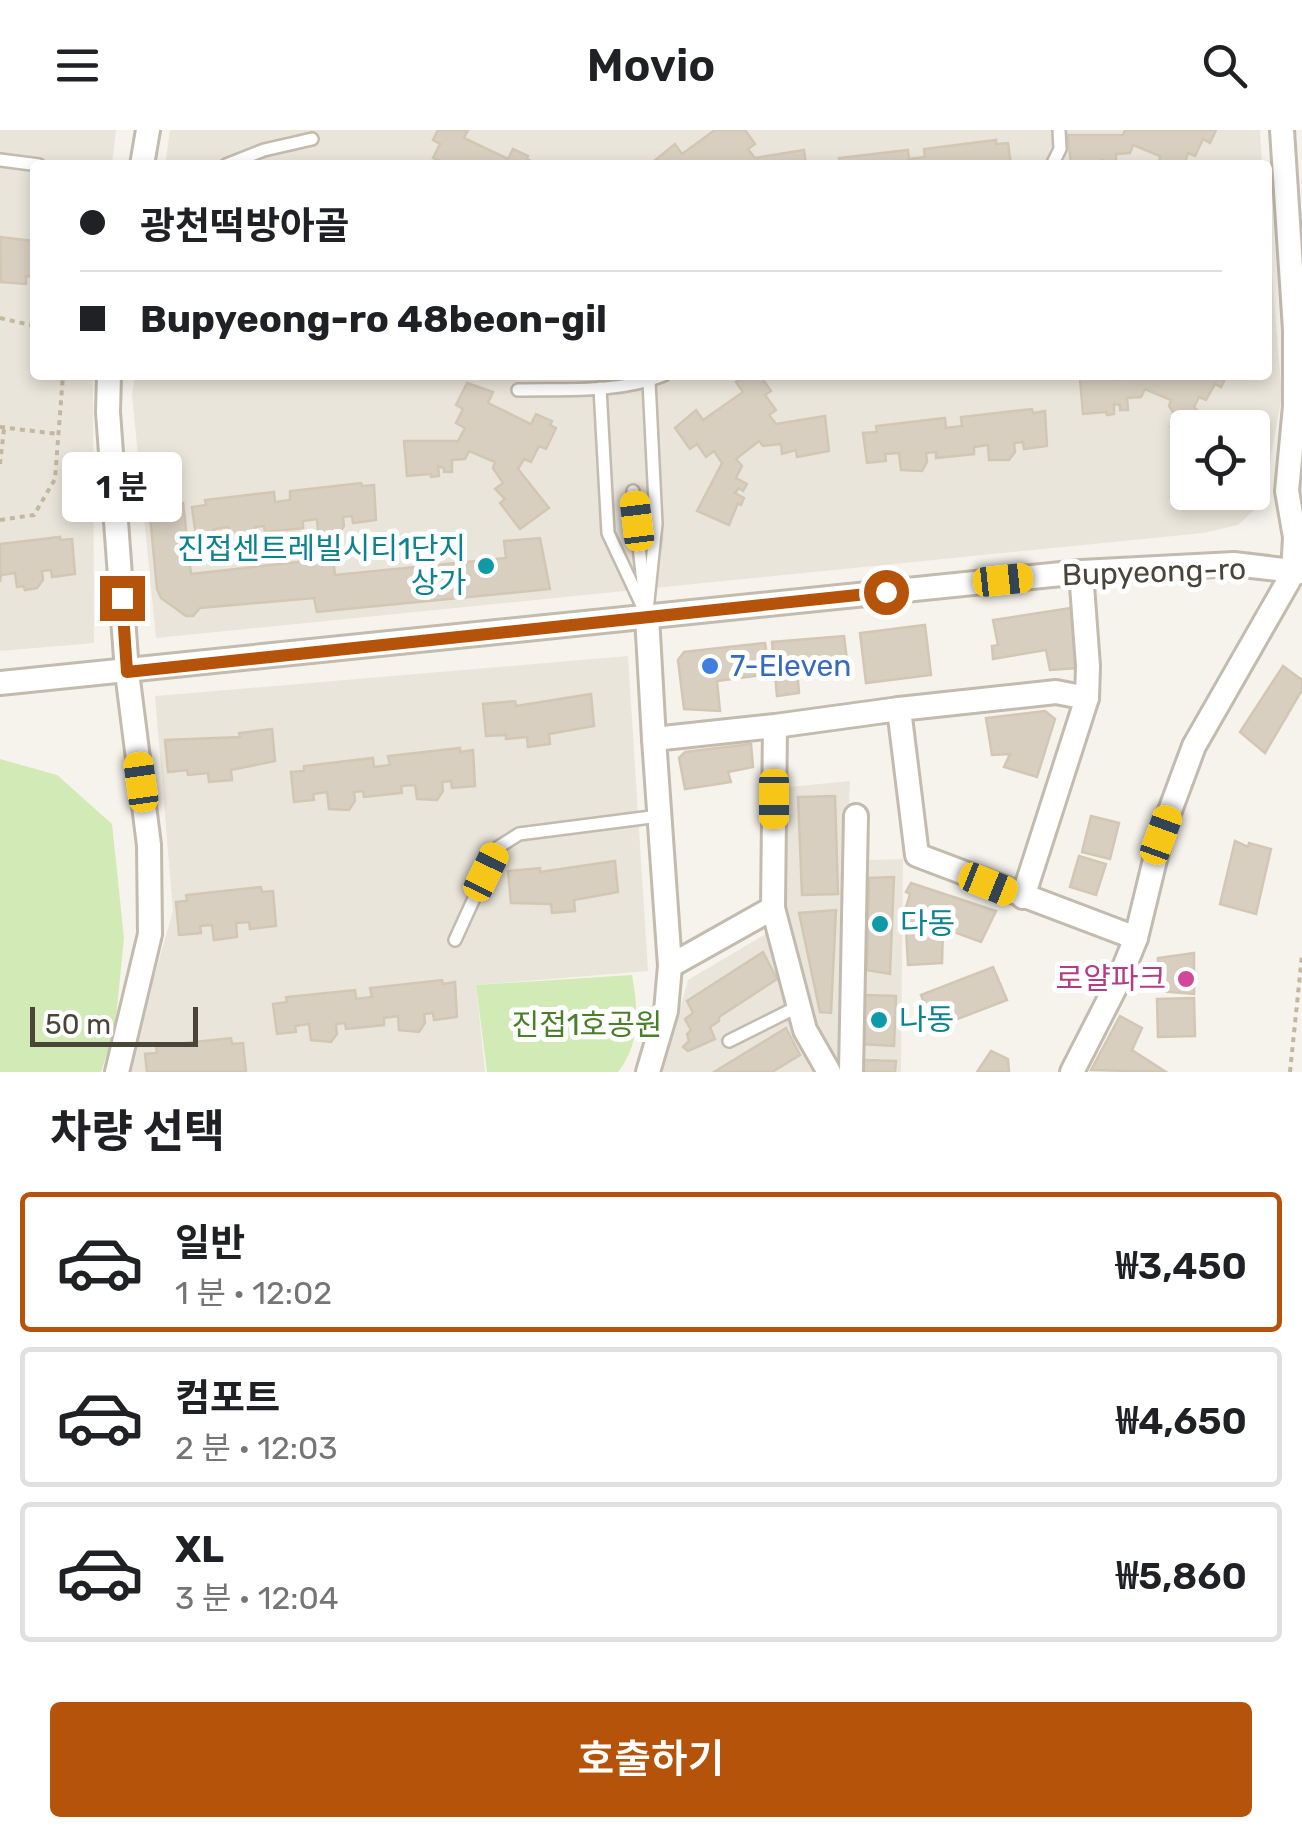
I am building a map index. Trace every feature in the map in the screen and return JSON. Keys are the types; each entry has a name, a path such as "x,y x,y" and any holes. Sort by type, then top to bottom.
{"street":[{"path":"143,160 146,130"},
{"path":"1072,1072 1136,938 1161,835 1194,746 1299,577 1287,491 1295,406 1295,330 1282,130"},
{"path":"109,380 127,672 150,845 150,934 117,1072"},
{"name":"Bupyeong-ro","path":"0,683 1081,572 1234,564 1299,577"},
{"path":"1023,898 1087,698 1081,572"},
{"path":"647,616 670,966 666,1011 648,1072"},
{"path":"654,739 1056,692 1087,698"},
{"path":"899,708 918,856 1136,938"},
{"path":"775,726 773,908 805,1030 829,1072"},
{"path":"851,1072 856,816"},
{"path":"670,966 773,908"}],"lane":[{"path":"1054,160 1060,149 1059,130"},
{"path":"239,160 312,140"},
{"path":"0,160 30,164"},
{"path":"518,390 600,388 649,381 656,524 647,616"},
{"path":"600,388 608,534 647,616"},
{"path":"633,491 647,616"},
{"path":"456,940 497,848 519,834 660,816"},
{"path":"729,1041 799,1006"}],"path":[{"path":"0,319 30,325"},
{"path":"0,520 34,514 55,479 63,380"},
{"path":"0,464 2,427 58,434"},
{"path":"1290,1072 1302,955"}],"shaded area":[{"path":"0,130 116,130 113,160 30,160 30,380 93,380 94,643 0,651"},
{"path":"170,130 1260,130 1262,160 166,160"},
{"path":"1272,274 1282,396 1270,461 1270,410 1170,410 1170,510 1253,510 1238,525 1203,533 156,638 132,395 134,380 1272,380"},
{"path":"628,656 648,971 476,985 485,1072 127,1072 173,911 155,696"},
{"path":"850,781 839,1059 814,1072 663,1072 688,980 784,923 789,787"},
{"path":"903,859 901,1072 860,1072 869,860"}],"green space":[{"path":"0,759 57,775 112,824 124,938 115,1028 101,1072 0,1072"},
{"name":"진접1호공원","path":"632,975 636,1025 631,1049 618,1072 487,1072 476,985"}],"building":[{"path":"438,130 468,130 464,138 508,159 513,149 529,160 438,160 433,158 440,144 433,140"},
{"path":"715,130 745,130 755,144 748,149 755,158 804,150 805,160 655,160 675,144 682,154"},
{"path":"1125,130 1216,130 1210,143 1203,139 1195,156 1188,153 1186,160 1160,160 1160,156 1133,145 1130,153 1116,154 1116,160 1070,160 1068,135 1123,135"},
{"path":"996,140 996,144 1008,143 1010,160 839,160 839,158 908,150 909,159 925,157 924,149"},
{"path":"0,237 30,240 30,276 26,276 26,284 1,282"},
{"path":"763,380 771,391 765,395 776,410 769,415 776,424 825,416 829,451 797,457 796,450 782,454 781,444 763,446 759,441 736,459 742,466 736,478 747,484 743,491 739,488 735,493 744,498 729,525 697,511 722,463 714,451 706,457 697,444 690,449 675,428 696,410 703,420 743,392 736,382"},
{"path":"1080,380 1224,380 1221,387 1215,384 1206,400 1199,397 1194,407 1197,410 1172,410 1171,400 1145,389 1141,397 1127,398 1128,410 1120,410 1120,405 1114,404 1114,414 1083,414"},
{"path":"467,383 493,392 488,403 531,424 536,414 552,421 550,425 556,428 546,449 539,446 531,462 524,459 518,469 549,508 520,529 500,503 505,499 495,489 503,483 493,468 495,462 469,451 465,459 452,460 452,472 444,472 438,466 439,476 407,476 404,441 458,441 465,428 456,423 463,409 456,405"},
{"path":"1032,409 1033,413 1045,411 1047,446 1024,449 1023,442 1014,443 1015,452 1009,460 989,460 988,445 974,447 974,454 936,458 936,452 926,453 922,471 901,470 899,453 885,454 886,461 867,463 863,433 877,432 876,426 945,418 946,428 962,426 961,417"},
{"path":"374,485 376,520 353,523 352,516 343,517 344,526 338,535 318,533 317,519 303,521 303,528 265,532 264,526 255,527 251,545 230,543 228,527 214,529 215,535 196,537 192,507 206,505 205,500 274,492 275,502 290,500 290,491"},
{"name":"진접센트레빌시티1단지 상가","path":"183,503 191,574 333,558 335,575 506,558 504,541 540,538 550,589 317,612 314,598 200,608 193,616 186,616 161,598 157,589 149,505"},
{"path":"72,539 75,574 52,577 51,570 42,571 43,580 37,588 25,590 23,586 17,587 15,573 1,575 0,582 0,544"},
{"path":"1071,608 1078,668 1050,670 1046,650 993,659 992,646 998,645 993,620"},
{"path":"925,625 931,675 866,683 860,633"},
{"path":"844,636 847,660 797,669 799,693 777,696 772,642"},
{"path":"765,643 770,674 717,681 720,711 684,709 678,660 684,652"},
{"path":"1283,666 1302,680 1302,690 1265,753 1240,732"},
{"path":"591,694 594,726 549,734 550,744 528,747 527,737 486,736 483,704 515,701 516,706"},
{"path":"1045,711 1055,719 1037,777 1004,767 1010,754 992,755 986,718"},
{"path":"272,729 275,761 231,770 232,780 209,782 208,773 168,772 165,740 240,737 239,733"},
{"path":"751,744 753,767 728,772 731,782 685,789 679,758 685,752"},
{"path":"460,748 460,752 473,750 475,786 452,788 451,781 442,782 443,791 437,800 417,799 415,785 401,786 402,793 364,797 363,791 354,792 355,801 349,810 329,809 327,792 313,794 314,800 294,802 291,772 304,771 304,766 373,758 374,767 390,765 388,756"},
{"path":"835,796 838,894 802,895 798,797"},
{"path":"1091,816 1119,823 1110,859 1082,852"},
{"path":"1235,841 1248,847 1249,843 1271,849 1256,914 1220,904"},
{"path":"1079,856 1106,864 1096,895 1070,887"},
{"path":"615,861 618,892 574,900 575,911 552,913 551,904 511,903 508,871 540,868 540,872"},
{"name":"다동","path":"894,877 890,974 867,970 869,878"},
{"path":"911,883 996,911 981,942 943,928 942,963 908,965 905,911 910,894 906,892"},
{"path":"261,887 262,892 273,891 276,926 250,929 249,922 236,923 237,937 214,940 212,925 200,926 201,933 179,935 176,902 187,901 186,895"},
{"path":"836,910 831,1013 820,1012 799,913"},
{"path":"763,952 777,979 719,1017 710,1027 715,1039 688,1051 683,1047 691,1030 685,1019 693,1013 687,1001"},
{"path":"1194,953 1194,994 1158,991 1158,958"},
{"path":"993,967 1007,1000 934,1028 921,995"},
{"path":"442,980 443,984 455,982 457,1017 434,1020 433,1013 424,1014 425,1023 419,1032 399,1030 398,1016 384,1018 384,1025 346,1029 345,1023 336,1024 337,1034 331,1042 311,1040 309,1024 295,1026 296,1032 277,1034 273,1004 287,1002 286,997 355,990 356,999 372,997 370,988"},
{"name":"나동","path":"864,995 896,996 894,1046 861,1044"},
{"path":"1194,998 1195,1036 1158,1037 1157,999"},
{"path":"1120,1016 1142,1028 1132,1050 1166,1072 1091,1070"},
{"path":"786,1028 800,1055 772,1072 714,1072"},
{"path":"231,1038 232,1044 243,1043 246,1072 147,1072 145,1054 157,1053 156,1046"},
{"path":"991,1051 1008,1059 1009,1072 977,1072"},
{"path":"864,1060 896,1061 895,1072 863,1072"}],"place":[{"name":"진접센트레빌시티1단지 상가","path":"486,566"},
{"name":"7-Eleven","path":"710,666"},
{"name":"다동","path":"880,924"},
{"name":"로얄파크","path":"1186,979"},
{"name":"나동","path":"879,1020"}],"route":[{"path":"122,598 127,672 886,592"}]}
